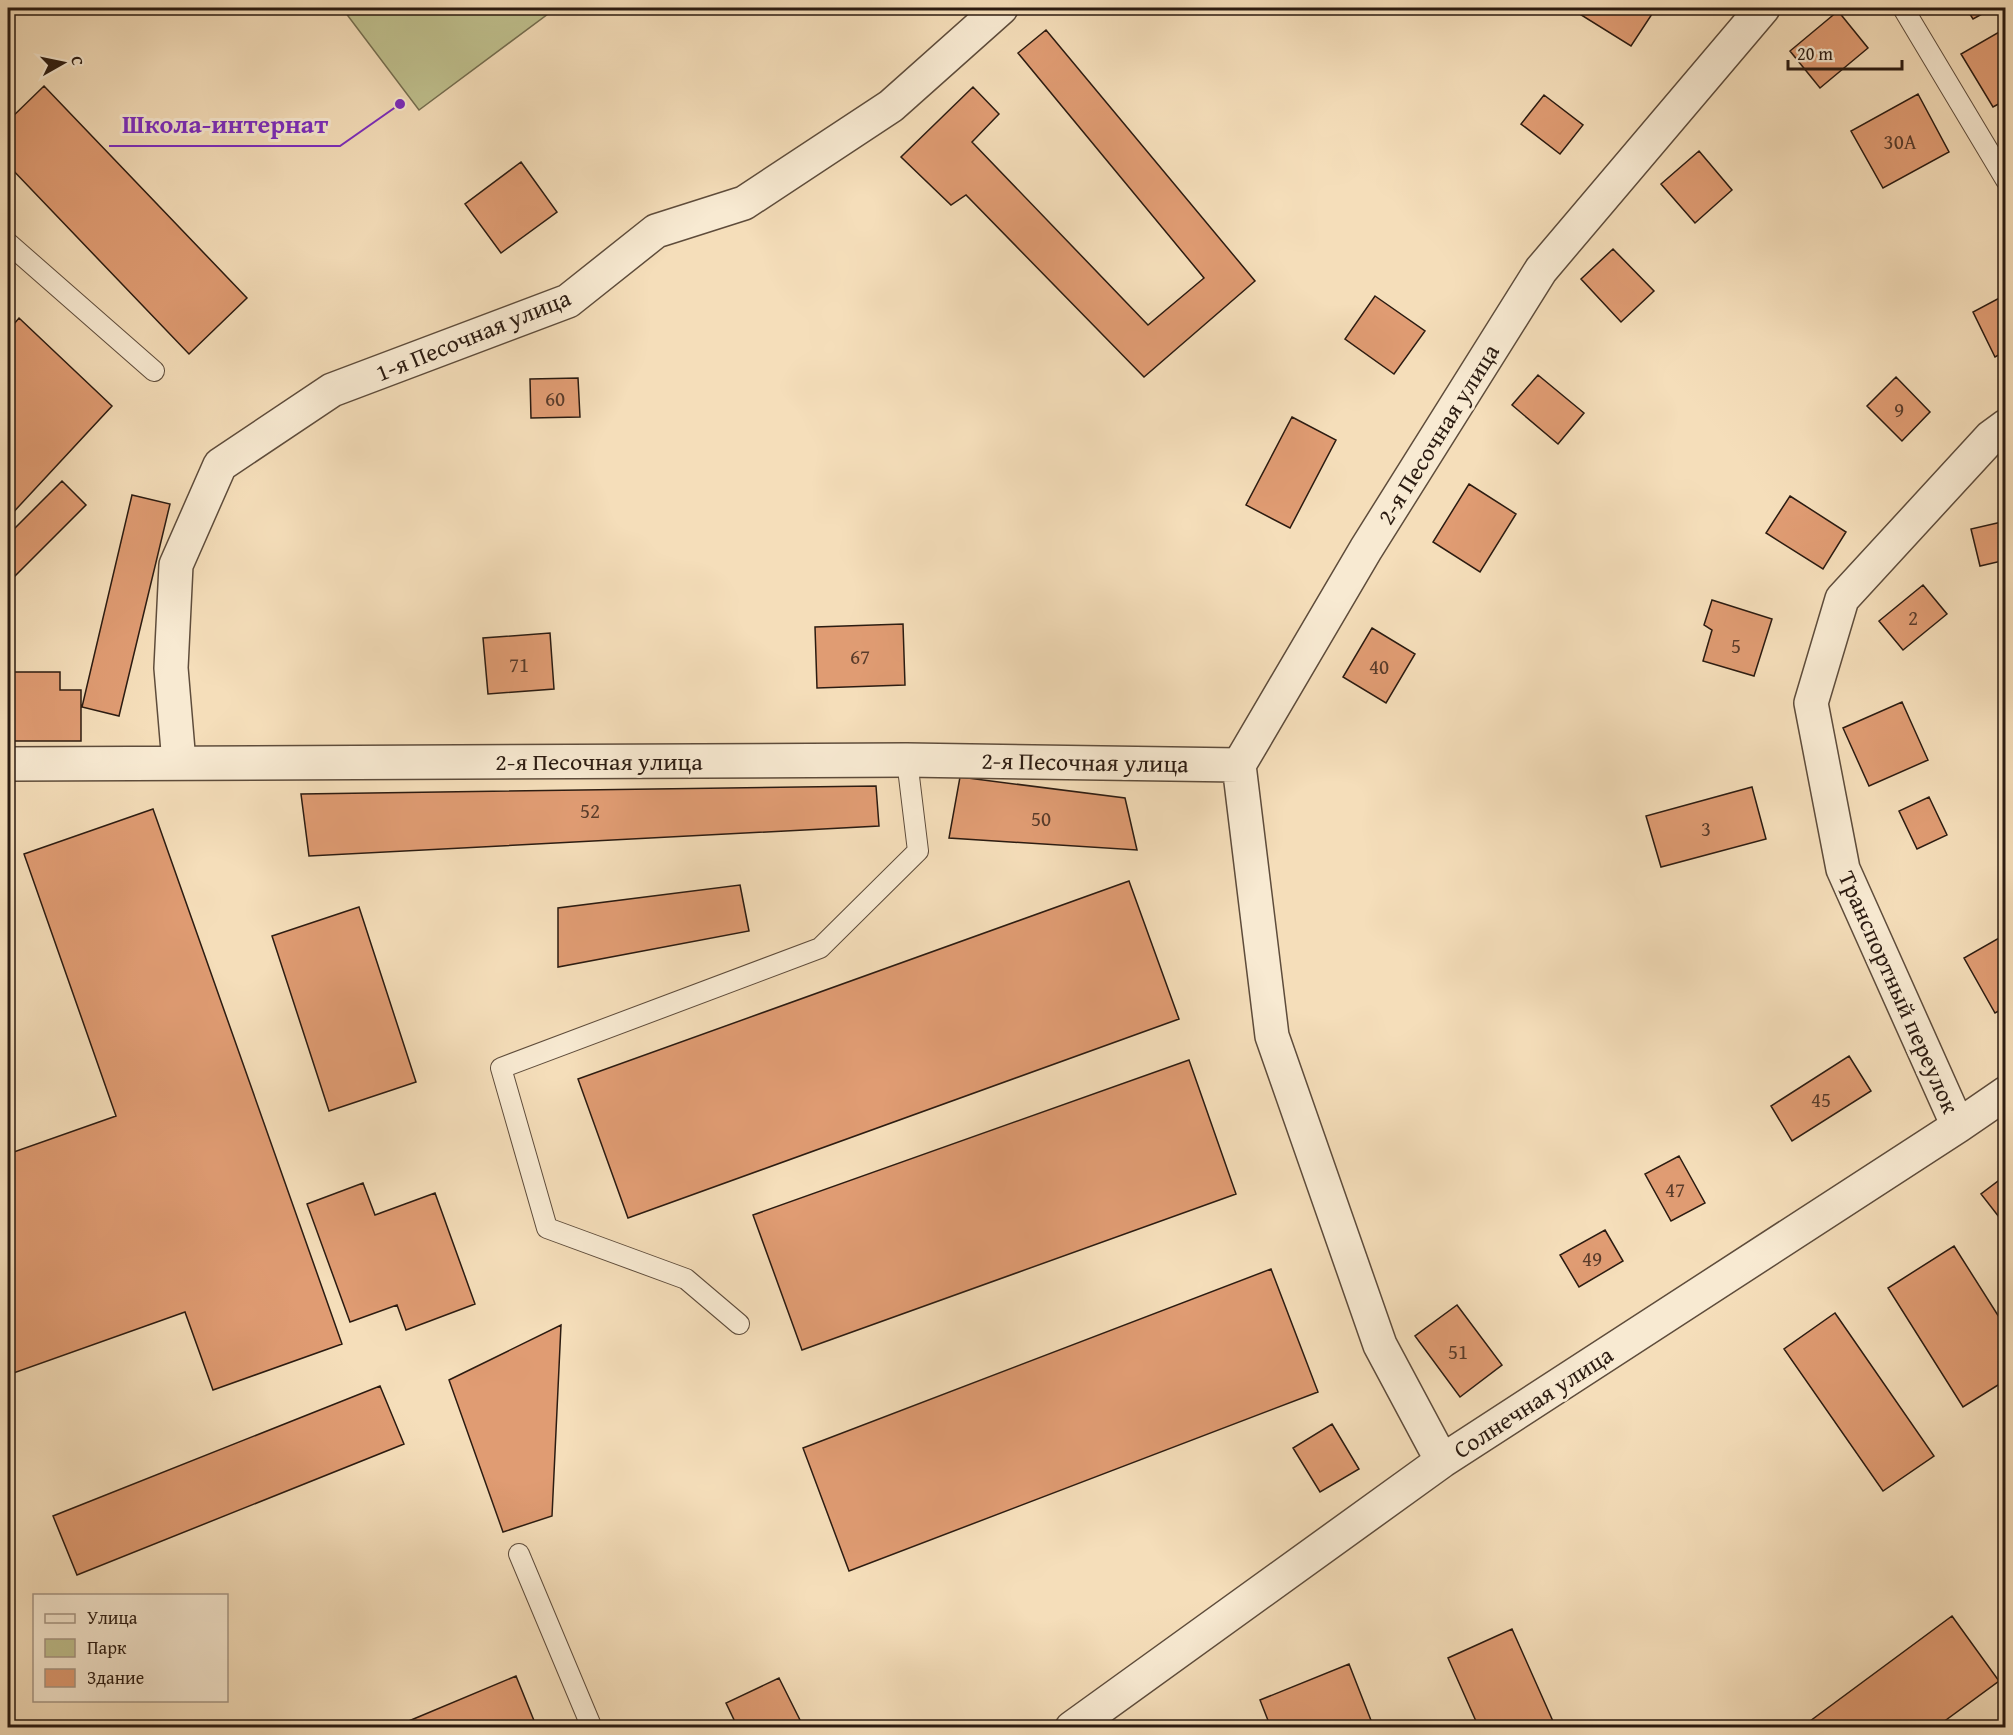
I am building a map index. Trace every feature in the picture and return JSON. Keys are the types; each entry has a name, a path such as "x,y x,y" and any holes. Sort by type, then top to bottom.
{"street":[{"name":"1-я Песочная улица","path":"179,763 171,668 176,565 220,465 332,390 568,301 656,231 744,203 891,106 1001,8"},
{"name":"2-я Песочная улица","path":"8,764 907,760 1239,765 1366,549 1541,270 1763,8"},
{"name":"Транспортный переулок","path":"1958,1126 1843,869 1811,703 1842,599 1991,437 2006,426"},
{"path":"1239,765 1272,1036 1380,1345 1442,1461"},
{"name":"Солнечная улица","path":"1072,1728 1442,1461 1958,1126 2002,1104"}],"lane":[{"path":"1903,8 2006,180"},
{"path":"8,243 154,371"},
{"path":"739,1324 686,1279 546,1228 501,1068 820,948 918,851 907,760"},
{"path":"519,1554 592,1728"}],"green space":[{"path":"342,8 556,8 419,110"}],"building":[{"path":"1581,8 1656,8 1631,46 1578,13"},
{"path":"1966,8 1993,8 1973,19"},
{"path":"1838,11 1868,48 1820,88 1790,51"},
{"path":"2006,28 2006,100 1993,107 1961,54"},
{"path":"1046,30 1255,281 1144,377 966,195 951,205 901,157 973,87 999,114 972,142 1148,325 1204,278 1018,53"},
{"path":"44,86 247,298 189,354 8,165 8,121"},
{"path":"1918,94 1949,152 1883,188 1851,131"},
{"path":"1544,95 1583,125 1560,154 1521,124"},
{"path":"1699,151 1732,190 1695,223 1661,184"},
{"path":"521,162 557,212 501,253 465,204"},
{"path":"1613,249 1654,291 1621,322 1581,279"},
{"path":"2005,295 2006,351 1995,357 1973,312"},
{"path":"1375,296 1425,331 1394,374 1345,339"},
{"path":"19,318 112,406 8,518 8,331"},
{"path":"1538,375 1584,413 1558,444 1512,405"},
{"path":"1896,377 1930,412 1902,441 1867,406"},
{"path":"578,378 580,417 531,418 530,379"},
{"path":"1292,417 1336,440 1290,528 1246,505"},
{"path":"62,481 86,505 8,583 8,535"},
{"path":"1469,484 1516,514 1480,572 1433,542"},
{"path":"132,495 170,504 119,716 82,707"},
{"path":"1790,496 1846,532 1823,569 1766,533"},
{"path":"2006,521 2006,560 1980,566 1971,529"},
{"path":"1923,585 1947,614 1903,650 1879,621"},
{"path":"1712,600 1772,619 1754,676 1703,661 1712,630 1704,625"},
{"path":"903,624 905,685 817,688 815,627"},
{"path":"1372,628 1415,654 1386,703 1343,677"},
{"path":"550,633 554,689 488,694 483,638"},
{"path":"8,672 60,672 60,690 81,690 81,741 8,741"},
{"path":"1902,702 1928,760 1869,786 1843,728"},
{"path":"960,777 1125,798 1137,850 949,838"},
{"path":"876,786 879,826 309,856 301,794"},
{"path":"1752,787 1766,839 1661,867 1646,816"},
{"path":"1929,797 1947,835 1917,849 1899,811"},
{"path":"153,809 342,1344 213,1390 185,1312 8,1375 8,1154 116,1116 24,854"},
{"path":"1129,881 1179,1019 628,1218 578,1079"},
{"path":"740,885 749,931 558,967 558,908"},
{"path":"359,907 416,1082 329,1111 272,936"},
{"path":"2006,934 2006,1007 1995,1013 1964,958"},
{"path":"1849,1056 1871,1091 1792,1141 1771,1106"},
{"path":"1189,1060 1236,1194 802,1350 753,1215"},
{"path":"1679,1156 1705,1203 1671,1221 1645,1174"},
{"path":"2006,1175 2006,1226 1981,1194"},
{"path":"363,1183 375,1215 435,1193 475,1304 406,1330 397,1305 350,1322 307,1204"},
{"path":"1605,1230 1623,1261 1579,1287 1560,1255"},
{"path":"1954,1246 2006,1328 2006,1380 1963,1407 1888,1288"},
{"path":"1271,1269 1318,1392 849,1571 803,1448"},
{"path":"1457,1305 1502,1365 1460,1397 1415,1336"},
{"path":"1835,1313 1934,1456 1883,1491 1784,1349"},
{"path":"561,1325 552,1516 503,1532 449,1380"},
{"path":"380,1386 404,1444 77,1575 53,1516"},
{"path":"1332,1424 1359,1469 1320,1492 1293,1448"},
{"path":"1952,1616 1999,1681 1935,1728 1802,1727"},
{"path":"1512,1629 1556,1728 1479,1728 1448,1658"},
{"path":"1349,1664 1374,1728 1271,1728 1260,1700"},
{"path":"516,1676 537,1728 406,1728 404,1723"},
{"path":"779,1678 804,1728 738,1728 726,1703"}],"place":[{"name":"Школа-интернат","path":"400,104"}]}
